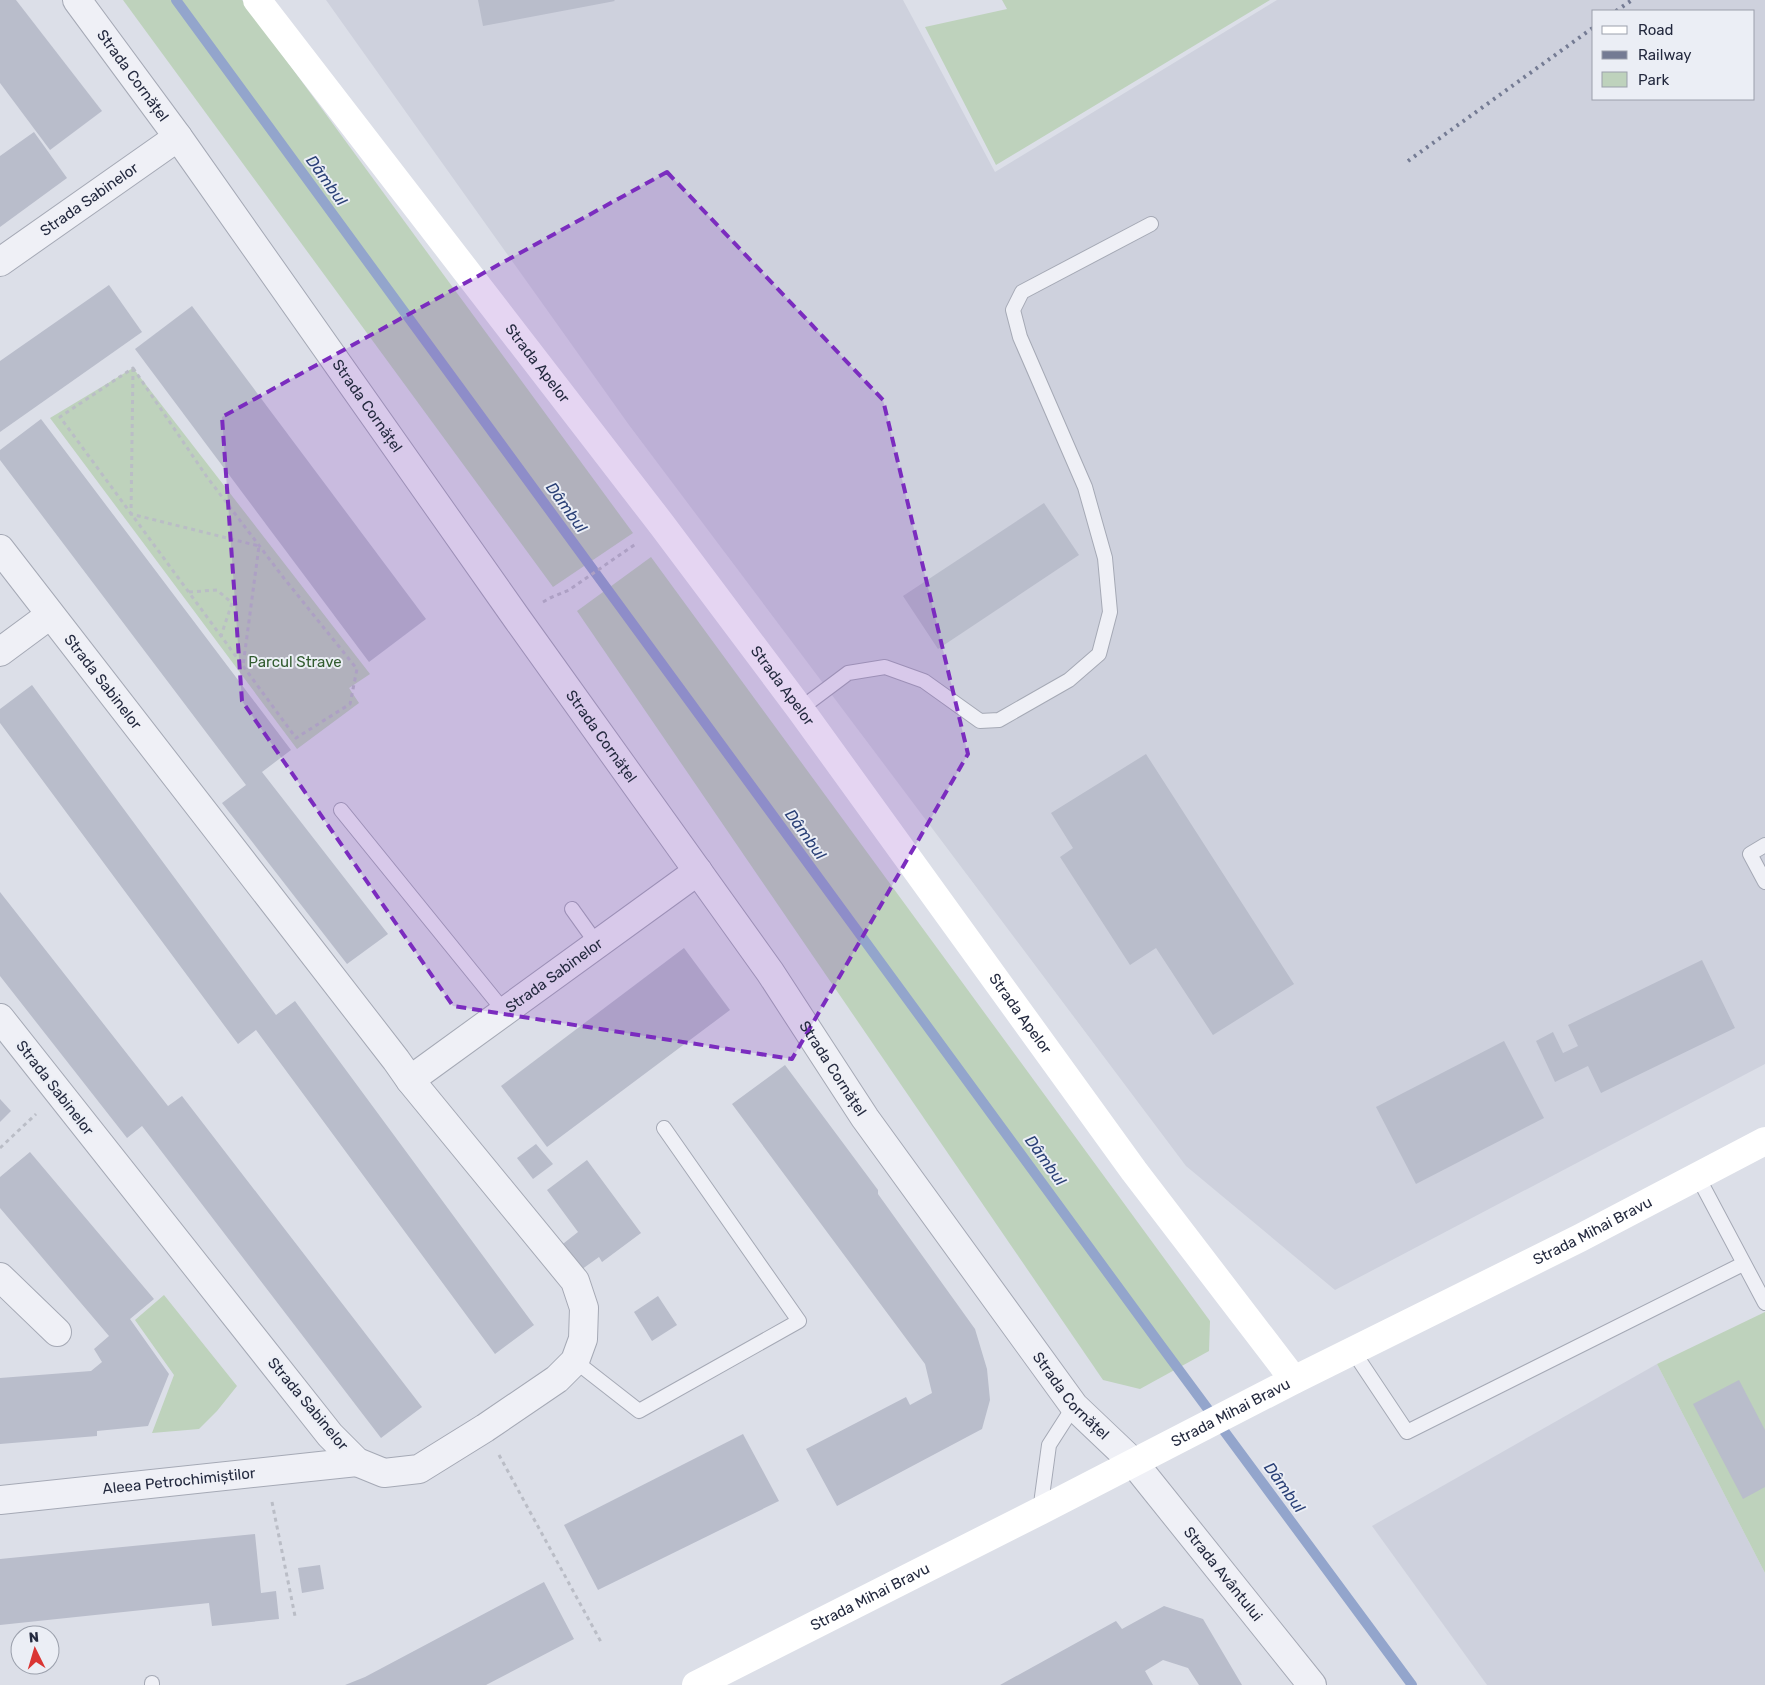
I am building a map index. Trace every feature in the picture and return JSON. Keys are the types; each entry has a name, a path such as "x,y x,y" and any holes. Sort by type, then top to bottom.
{"street":[{"name":"Strada Cornățel","path":"76,0 178,137 518,620 770,972 865,1118 1074,1406 1134,1463"},
{"name":"Strada Apelor","path":"257,0 662,525 800,709 1134,1171 1294,1380"},
{"name":"Strada Sabinelor","path":"0,262 178,137"},
{"name":"Strada Sabinelor","path":"0,549 410,1080 575,1281 584,1308 583,1339 575,1361 557,1380 419,1469 384,1473 357,1462 330,1435 0,1018"},
{"path":"0,652 50,616"},
{"name":"Strada Sabinelor","path":"410,1080 698,871"},
{"name":"Strada Mihai Bravu","path":"696,1685 1294,1380 1698,1178 1765,1141"},
{"path":"0,1277 57,1332"},
{"name":"Aleea Petrochimiștilor","path":"0,1500 357,1462"},
{"name":"Strada Avântului","path":"1134,1463 1312,1685"}],"lane":[{"path":"800,709 848,674 885,668 924,681 980,721 999,720 1068,680 1099,654 1110,612 1105,558 1085,487 1020,337 1013,310 1022,292 1150,224"},
{"path":"341,810 504,1011"},
{"path":"1765,845 1750,854 1765,882"},
{"path":"572,909 597,944"},
{"path":"575,1361 639,1411 799,1321 664,1128"},
{"path":"1698,1178 1765,1303"},
{"path":"1353,1351 1407,1432 1743,1264"},
{"path":"1040,1511 1049,1445 1074,1406"}],"path":[{"path":"131,514 133,368"},
{"path":"133,368 207,477 259,546 357,669 350,704 296,738 60,417 133,368"},
{"path":"131,514 259,546"},
{"path":"550,598 569,590 662,525"},
{"path":"243,666 259,546"},
{"path":"188,592 217,590 232,604 221,636"},
{"path":"0,1148 59,1092"},
{"path":"484,1428 602,1642"},
{"path":"266,1472 295,1616"}],"highlighted area":[{"path":"667,172 883,400 968,754 792,1059 453,1006 242,701 222,417"}],"shaded area":[{"path":"326,0 903,0 995,172 1277,0 1765,0 1765,1064 1335,1290 1186,1166 629,425"},
{"path":"1657,1364 1765,1573 1765,1685 1487,1685 1372,1526"}],"green space":[{"path":"123,0 242,0 633,533 553,587"},
{"path":"1002,0 1270,0 996,165 925,27 1007,9"},
{"name":"Parcul Strave","path":"133,368 370,674 349,688 359,703 297,749 50,418"},
{"path":"651,557 1210,1321 1209,1351 1140,1389 1103,1380 577,611"},
{"path":"164,1295 237,1386 217,1411 199,1429 152,1433 174,1375 135,1320"},
{"path":"1765,1312 1765,1573 1657,1364"}],"building":[{"path":"0,0 16,0 102,111 50,150 0,83"},
{"path":"478,0 614,0 615,1 483,26"},
{"path":"34,132 67,178 0,227 0,156"},
{"path":"109,285 142,332 0,432 0,361"},
{"path":"192,306 426,619 369,662 135,349"},
{"path":"41,419 291,750 262,772 388,934 347,964 222,803 246,785 0,460 0,450"},
{"path":"1044,503 1079,555 938,649 903,596"},
{"path":"32,685 276,1015 295,1001 534,1325 495,1354 256,1030 238,1044 0,723 0,709"},
{"path":"1146,754 1294,984 1213,1035 1156,948 1130,965 1060,857 1073,848 1051,813"},
{"path":"0,892 168,1106 182,1096 422,1407 381,1438 142,1126 127,1138 0,976"},
{"path":"684,948 730,1010 547,1147 501,1086"},
{"path":"1702,960 1735,1028 1601,1093 1588,1066 1555,1082 1536,1041 1553,1032 1563,1053 1578,1046 1568,1025"},
{"path":"1504,1041 1544,1118 1416,1184 1376,1107"},
{"path":"785,1065 878,1190 878,1194 975,1329 987,1369 990,1400 982,1429 837,1506 806,1449 906,1397 910,1405 932,1393 925,1364 732,1104"},
{"path":"0,1099 11,1111 0,1122"},
{"path":"536,1144 553,1164 533,1179 517,1158"},
{"path":"30,1152 154,1299 130,1319 169,1374 148,1426 97,1431 97,1436 0,1444 0,1378 91,1371 102,1362 94,1349 109,1336 0,1208 0,1177"},
{"path":"587,1160 641,1233 602,1262 599,1257 578,1272 559,1247 578,1232 547,1190"},
{"path":"658,1296 677,1325 652,1341 634,1312"},
{"path":"1739,1380 1765,1430 1765,1487 1743,1499 1693,1404"},
{"path":"743,1434 779,1501 598,1590 564,1525"},
{"path":"255,1534 261,1593 276,1591 279,1619 212,1626 209,1603 0,1625 0,1559"},
{"path":"320,1565 324,1589 302,1593 298,1568"},
{"path":"544,1582 574,1639 486,1685 345,1685 365,1677"},
{"path":"1164,1606 1203,1619 1242,1685 1199,1685 1188,1668 1163,1660 1145,1671 1153,1685 1000,1685 1116,1621 1122,1629"}],"waterway":[{"name":"Dâmbul","path":"176,0 1162,1347 1412,1685"}],"railway":[{"path":"1617,10 1632,0"},
{"path":"1408,161 1592,28"}]}
